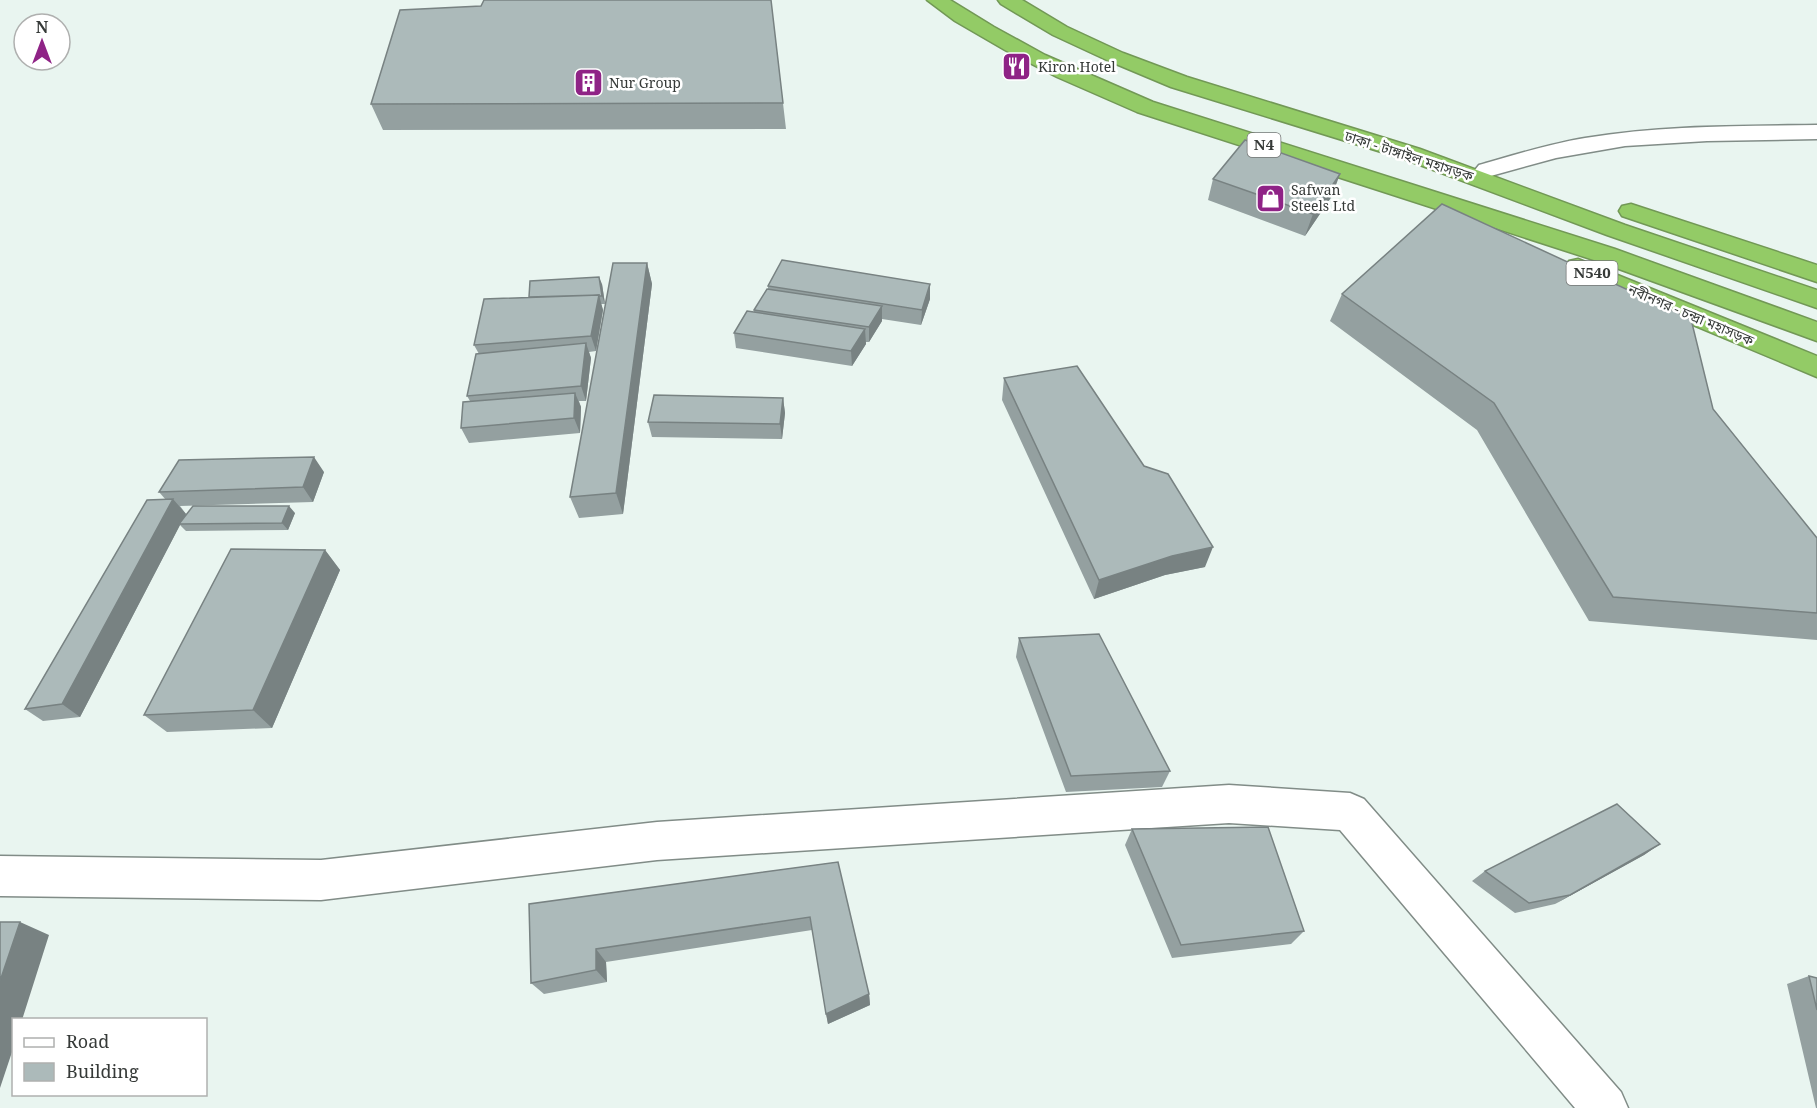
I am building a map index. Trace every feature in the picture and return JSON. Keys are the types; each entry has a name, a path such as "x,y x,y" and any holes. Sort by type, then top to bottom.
{"highway":[{"name":"N4","path":"938,0 974,26 1074,78 1145,107 1606,255 1817,332"},
{"name":"ঢাকা - টাঙ্গাইল মহাসড়ক","path":"1008,0 1070,35 1116,57 1179,82 1412,154 1616,230 1817,299"},
{"path":"1412,154 1569,191 1817,274"},
{"name":"নবীনগর - চন্দ্রা মহাসড়ক","path":"1367,177 1817,367"}],"street":[{"path":"1487,170 1542,154 1598,143 1663,136 1817,132"},
{"path":"0,876 321,880 657,841 1229,804 1350,812 1605,1108"}],"building":[{"name":"Nur Group","path":"484,0 771,0 783,103 371,104 400,10 481,6"},
{"path":"1245,140 1340,174 1313,214 1213,179"},
{"path":"1442,204 1691,319 1713,409 1817,538 1817,613 1613,597 1494,403 1342,294"},
{"path":"782,260 930,284 922,310 768,286"},
{"path":"613,263 647,263 616,493 570,497"},
{"path":"599,277 602,296 529,297 530,281"},
{"path":"767,289 882,306 869,327 754,310"},
{"path":"599,295 591,336 474,345 484,299"},
{"path":"747,311 865,329 851,351 734,333"},
{"path":"586,343 581,386 467,396 476,354"},
{"path":"1077,366 1144,466 1168,474 1213,547 1172,556 1099,580 1004,378"},
{"path":"575,393 574,418 461,428 463,402"},
{"path":"654,395 783,398 780,424 648,422"},
{"path":"314,457 303,487 159,492 179,460"},
{"path":"173,499 62,704 25,709 147,500"},
{"path":"193,506 289,506 282,523 179,524"},
{"path":"231,549 325,550 253,710 144,715"},
{"path":"1099,634 1170,771 1071,776 1019,638"},
{"path":"1617,804 1660,844 1570,895 1529,903 1485,871"},
{"path":"1268,827 1304,931 1181,945 1132,829"},
{"path":"838,862 869,994 826,1014 810,917 596,949 596,970 531,983 529,904"},
{"path":"0,922 20,922 0,981"},
{"path":"1809,976 1817,978 1817,1010"}],"place":[{"name":"Kiron Hotel","path":"1017,67"},
{"name":"Nur Group","path":"588,83"},
{"name":"Safwan Steels Ltd","path":"1270,198"}]}
